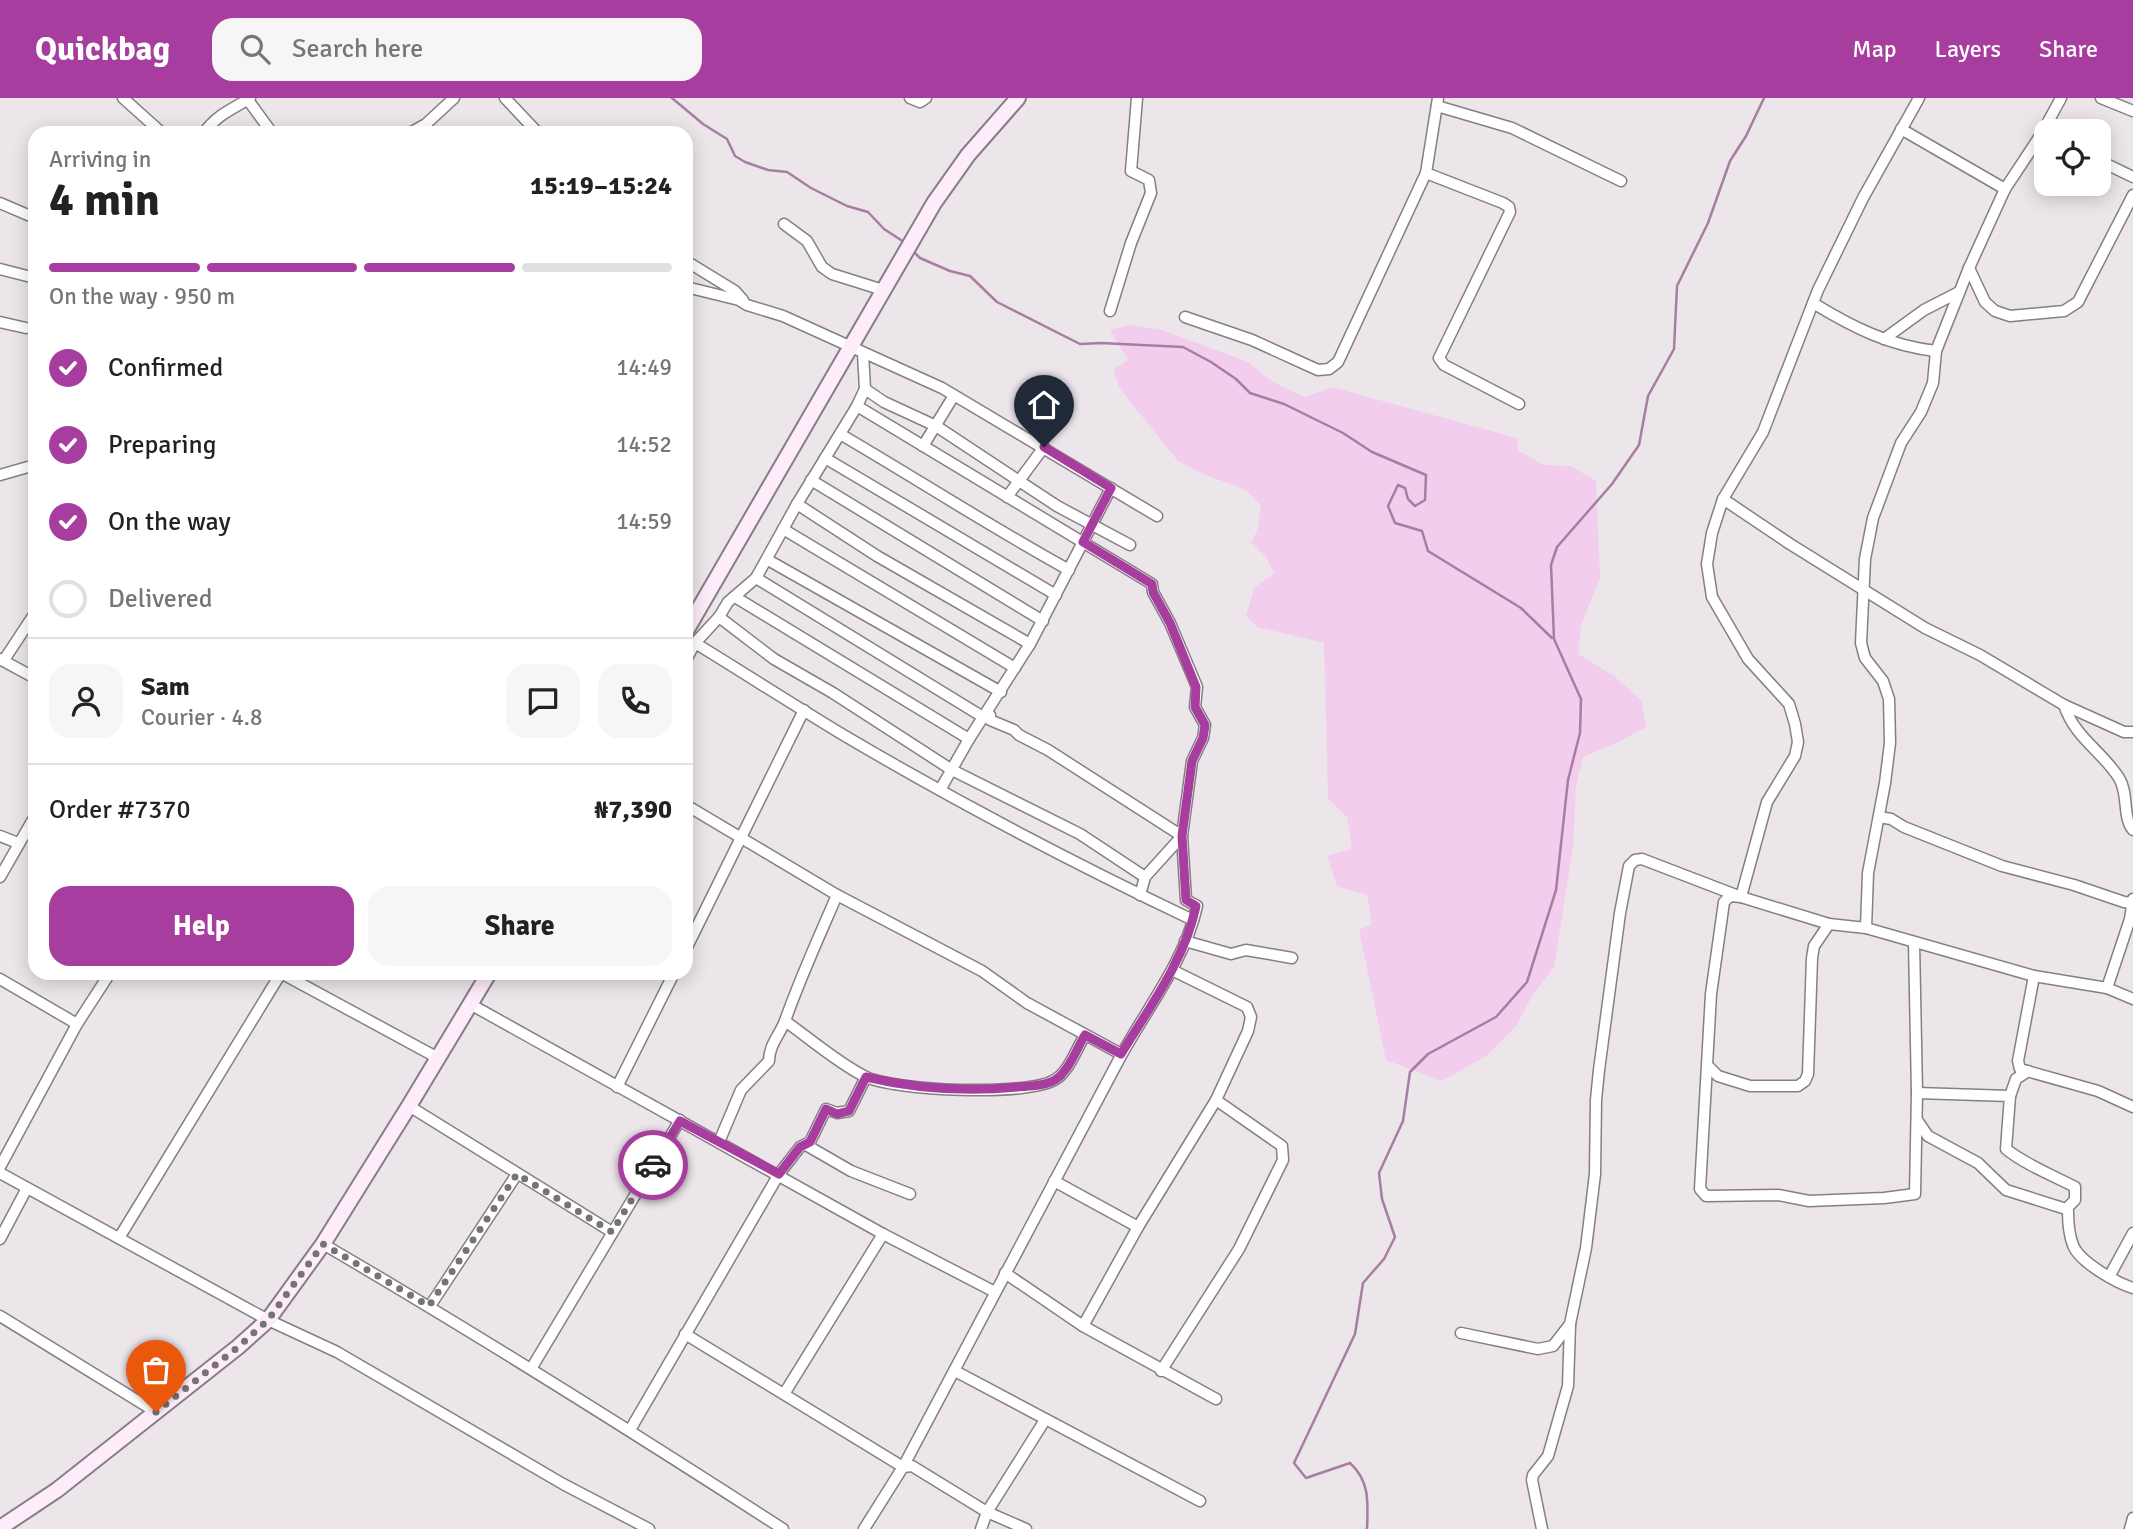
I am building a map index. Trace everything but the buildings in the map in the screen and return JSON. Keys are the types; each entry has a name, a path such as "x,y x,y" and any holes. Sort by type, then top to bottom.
{"main road":[{"path":"693,619 934,203 968,155 1018,98"},
{"path":"0,1528 57,1490 238,1347 268,1320 323,1244 485,980"}],"street":[{"path":"123,98 154,126"},
{"path":"422,126 454,98"},
{"path":"505,98 531,126"},
{"path":"910,98 920,102 926,98"},
{"path":"1110,311 1131,243 1151,193 1149,180 1131,171 1137,98"},
{"path":"1741,897 1768,802 1795,756 1798,742 1796,724 1789,704 1748,659 1712,597 1707,564 1712,533 1723,499 1763,432 1813,303 1863,198 1919,98"},
{"path":"2051,119 2061,98"},
{"path":"2101,98 2133,111"},
{"path":"209,126 222,113 249,99 267,126"},
{"path":"1185,317 1252,340 1318,370 1329,369 1338,362 1426,173 1437,102 1512,128 1621,181"},
{"path":"1901,130 2005,189"},
{"path":"1866,928 1868,873 1889,743 1889,699 1883,681 1865,658 1861,643 1865,559 1873,517 1901,443 1921,412 1933,383 1936,351 1969,268 2005,189 2034,147"},
{"path":"2111,166 2133,177"},
{"path":"1426,173 1508,207 1510,212 1439,358 1444,365 1519,404"},
{"path":"1969,268 1985,302 1995,311 2010,316 2064,311 2078,302 2133,195"},
{"path":"0,203 28,215"},
{"path":"783,224 807,241 822,267 832,274 883,290"},
{"path":"693,265 735,291 747,305"},
{"path":"0,269 28,276"},
{"path":"693,289 739,300 783,316 942,388 953,397 1044,447 1157,516"},
{"path":"1884,339 1924,310 1959,292"},
{"path":"1813,303 1850,326 1911,348 1936,351"},
{"path":"0,322 26,328"},
{"path":"693,647 719,617 727,602 757,578 797,503 857,406 865,389 863,353"},
{"path":"865,389 884,402 936,426 1056,506 1130,545"},
{"path":"923,446 953,397"},
{"path":"857,406 1152,584 1153,592 1170,623 1196,687 1195,707 1205,725 1203,738 1192,761 1182,836 1186,900 1196,906 1194,920 1172,970 1121,1054 903,1467 864,1529"},
{"path":"840,434 932,488 991,527 1069,570"},
{"path":"1007,497 1044,447"},
{"path":"825,458 1056,596"},
{"path":"0,475 28,467"},
{"path":"811,480 1043,621"},
{"path":"940,790 1030,644 1111,488"},
{"path":"1723,499 1925,628 2000,667 2064,705 2124,732 2133,732"},
{"path":"797,503 877,556 1030,644"},
{"path":"783,529 1015,668"},
{"path":"768,559 1000,692"},
{"path":"757,578 983,717"},
{"path":"735,597 969,739"},
{"path":"719,617 774,659 832,692 952,770 1080,834 1145,877"},
{"path":"28,623 2,659 28,674"},
{"path":"695,643 940,790 1140,895 1194,920"},
{"path":"2064,705 2070,723 2120,779 2127,800 2129,825 2133,830"},
{"path":"693,935 804,710"},
{"path":"983,717 989,715 995,724 1014,730 1048,750 1182,836"},
{"path":"693,810 837,895 982,971 1019,999 1121,1054"},
{"path":"1879,817 1891,819 1904,827 2002,866 2132,900 2130,919 2107,988"},
{"path":"0,877 28,828"},
{"path":"0,836 19,843"},
{"path":"1140,895 1145,877 1182,836"},
{"path":"1542,1529 1532,1480 1548,1456 1568,1386 1570,1324 1586,1248 1595,1174 1599,1070 1620,913 1629,866 1635,860 1642,859 1741,897 1829,924 1866,928 2034,976 2107,988 2133,999"},
{"path":"719,1142 741,1090 769,1061 769,1049 785,1021 790,1003 837,895"},
{"path":"1741,897 1730,896 1724,902 1714,967 1700,1189 1706,1196 1713,1198 1778,1195 1809,1200 1884,1198 1915,1194 1917,1093 1914,942"},
{"path":"1708,1066 1718,1076 1750,1086 1798,1086 1805,1082 1808,1073 1812,958 1814,946 1829,924"},
{"path":"1185,941 1231,954 1246,950 1292,958"},
{"path":"1083,1326 1138,1227 1216,1100 1248,1031 1251,1017 1247,1007 1172,970"},
{"path":"2034,976 2018,1061 2020,1069 2098,1091 2133,1107"},
{"path":"0,979 77,1024"},
{"path":"0,1167 77,1024 105,980"},
{"path":"119,1238 277,980"},
{"path":"294,980 438,1058"},
{"path":"617,1087 670,980"},
{"path":"470,1004 883,1234 995,1292"},
{"path":"785,1021 866,1077 906,1086 947,1090 1037,1086 1053,1081 1061,1075 1085,1035"},
{"path":"2028,1072 2016,1079 2010,1096 2006,1149 2019,1160 2075,1187 2075,1200 2066,1209"},
{"path":"1706,1083 1718,1076"},
{"path":"630,1430 779,1174 800,1147 810,1142 826,1109 837,1114 849,1111 866,1077"},
{"path":"1917,1093 2010,1096"},
{"path":"1161,1371 1239,1249 1283,1160 1282,1146 1216,1100"},
{"path":"409,1106 612,1232"},
{"path":"1916,1116 1928,1136 1978,1163 2006,1190 2066,1209"},
{"path":"531,1369 680,1121"},
{"path":"806,1145 851,1171 910,1194"},
{"path":"0,1173 268,1320 337,1352 563,1484 649,1529"},
{"path":"429,1306 517,1174"},
{"path":"1054,1181 1138,1227"},
{"path":"0,1239 27,1188"},
{"path":"2066,1209 2073,1246 2077,1252 2109,1277 2133,1288"},
{"path":"2109,1277 2133,1233"},
{"path":"784,1394 883,1234"},
{"path":"323,1244 630,1430 783,1529"},
{"path":"1005,1273 1083,1326 1216,1399"},
{"path":"0,1316 156,1412"},
{"path":"1461,1332 1538,1349 1553,1346 1570,1324"},
{"path":"685,1334 903,1467 912,1466 987,1512 1026,1529"},
{"path":"954,1371 1200,1501"},
{"path":"981,1529 987,1512 1045,1420"},
{"path":"626,1518 629,1529"},
{"path":"2130,1529 2133,1518"}],"shaded area":[{"path":"1128,325 1162,330 1248,362 1275,383 1305,397 1332,387 1517,438 1518,450 1543,465 1571,466 1596,481 1600,578 1581,625 1578,654 1614,676 1641,700 1646,727 1583,757 1576,786 1573,847 1554,967 1531,998 1516,1026 1486,1056 1442,1081 1386,1060 1359,930 1372,924 1367,895 1337,886 1327,856 1352,849 1347,817 1328,798 1324,643 1257,627 1246,616 1254,588 1274,573 1266,557 1251,542 1257,531 1261,505 1244,489 1203,474 1178,461 1120,389 1113,370 1128,360 1110,330"}],"waterway":[{"path":"672,98 703,124 727,139 735,156 768,170 787,172 847,206 868,212 884,229 904,242"},
{"path":"1367,1529 1364,1485 1357,1470 1350,1463 1306,1478 1294,1463 1355,1334 1363,1283 1384,1259 1395,1237 1382,1199 1379,1173 1403,1121 1410,1072 1428,1054 1496,1017 1527,982 1556,890 1568,780 1580,733 1581,699 1554,639 1551,565 1557,547 1612,484 1639,445 1648,396 1674,349 1677,286 1708,223 1730,161 1746,136 1764,98"},
{"path":"914,252 920,258 950,271 970,276 997,302 1080,344 1183,347 1236,379 1250,393 1284,404 1343,433 1372,452 1426,475 1425,500 1415,506 1408,499 1405,488 1398,485 1388,506 1395,523 1422,531 1428,551 1521,608 1552,638"}],"way so far":[{"path":"156,1412 268,1320 323,1244 429,1306 517,1174 612,1232 653,1165"}],"route":[{"path":"653,1165 680,1121 779,1174 800,1147 810,1142 826,1109 837,1114 849,1111 866,1077 906,1086 947,1090 1037,1086 1053,1081 1061,1075 1085,1035 1121,1054 1172,970 1194,920 1196,906 1186,900 1182,836 1192,761 1203,738 1205,725 1195,707 1196,687 1170,623 1153,592 1152,584 1083,542 1111,488 1044,447"}]}
